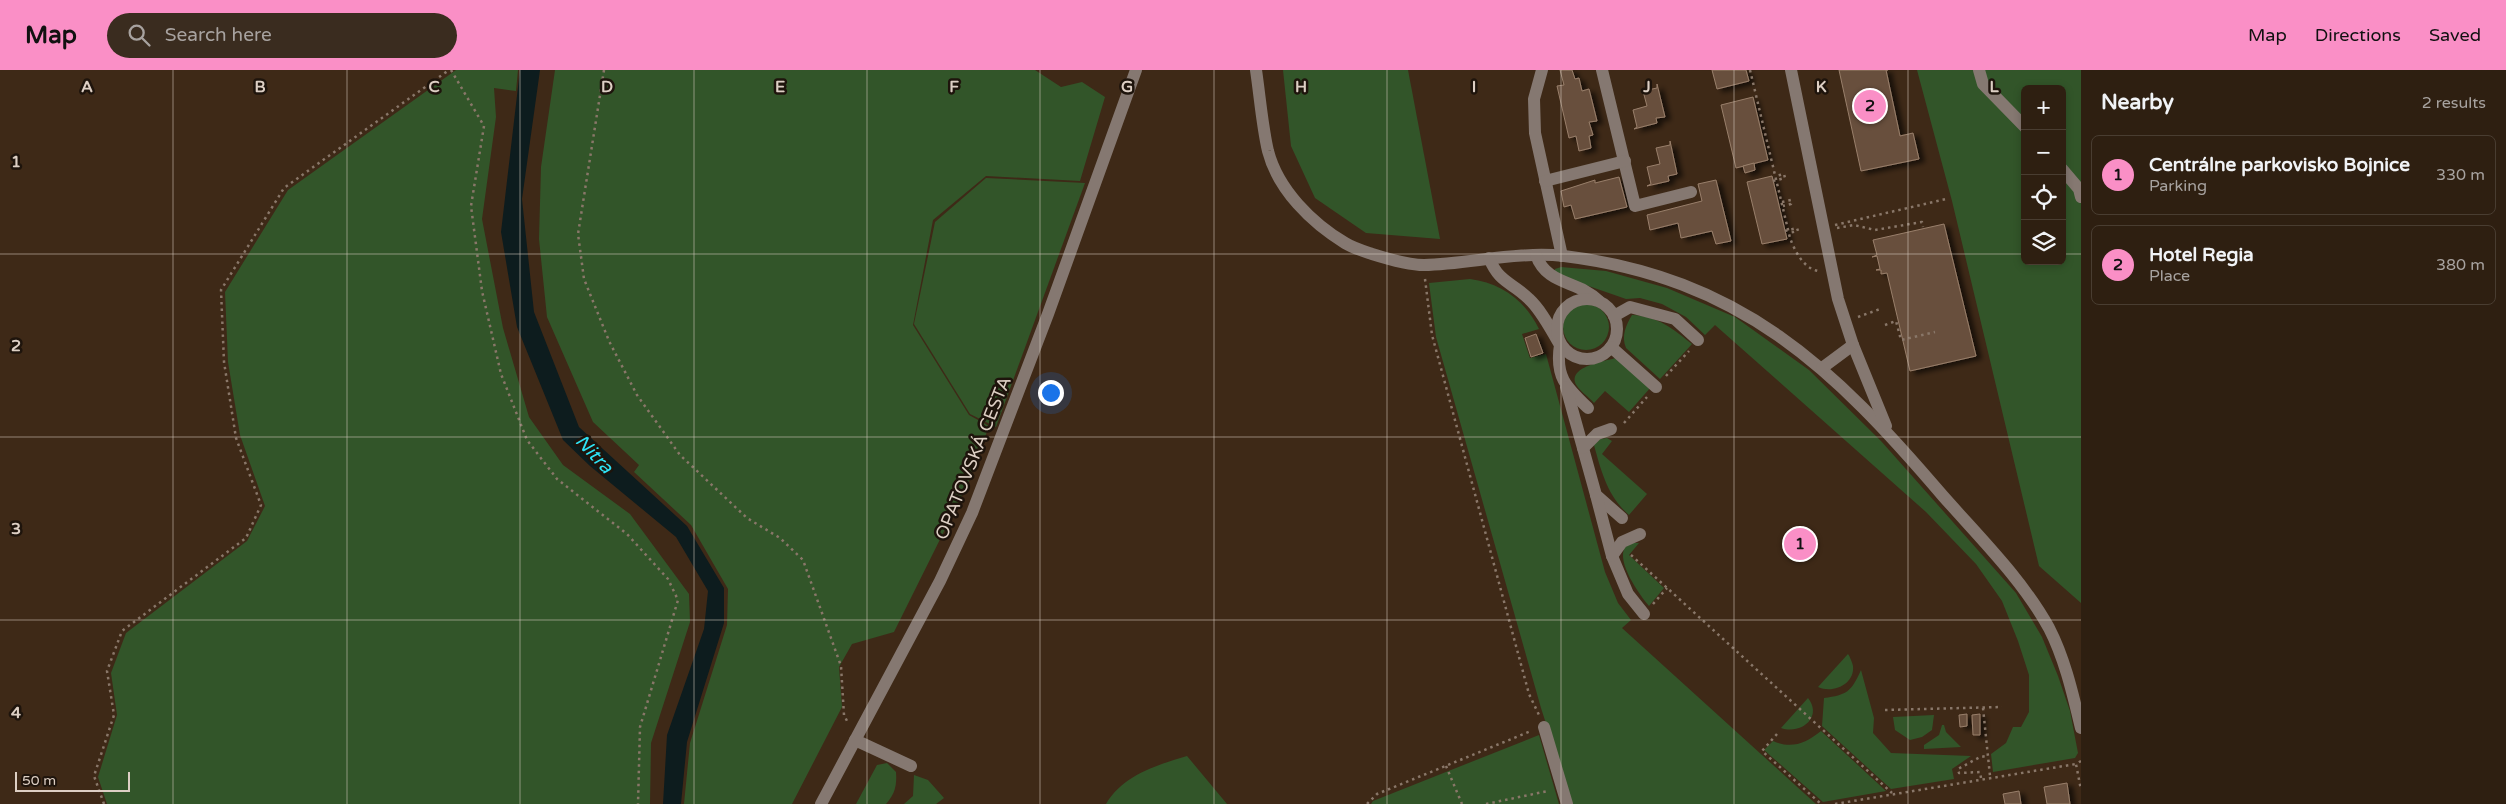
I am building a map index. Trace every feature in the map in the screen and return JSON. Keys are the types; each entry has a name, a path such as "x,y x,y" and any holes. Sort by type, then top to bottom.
{"street":[{"name":"OPATOVSKÁ CESTA","path":"821,804 940,581 972,514 1048,314 1136,70"},
{"path":"1256,70 1269,153 1282,183 1299,206 1323,228 1348,245 1382,257 1424,265 1536,255 1562,256 1648,273 1711,296 1746,314 1822,368 1887,431 2027,593 2050,630 2067,674 2081,728"},
{"path":"1542,70 1534,99 1535,133 1562,256"},
{"path":"1602,70 1635,206 1691,192"},
{"path":"1791,70 1838,299 1853,346 1887,431"},
{"path":"1969,70 2021,123"},
{"path":"1979,70 1983,84"},
{"path":"1545,181 1625,162"},
{"path":"2066,174 2079,189 2081,197"},
{"path":"1488,258 1495,273 1530,299 1568,354 1585,359 1602,355 1611,347 1616,337 1617,326 1614,316 1590,292 1553,278 1541,268 1536,255"},
{"path":"1601,302 1586,299 1571,304 1560,315 1556,330 1560,345 1558,360 1612,556 1628,594 1644,614"},
{"path":"1614,316 1630,307 1675,319 1698,340"},
{"path":"1822,368 1853,346"},
{"path":"1611,347 1656,387"},
{"path":"1566,387 1588,408"},
{"path":"1583,448 1597,434 1611,428"},
{"path":"1596,494 1622,518"},
{"path":"1612,556 1622,542 1640,534"},
{"path":"1544,726 1566,804"},
{"path":"855,740 911,766"}],"path":[{"path":"104,804 94,776 114,715 107,672 122,631 246,538 261,505 236,438 224,362 221,290 284,188 450,70 484,126 471,206 482,291 501,374 527,440 557,479 627,534 668,578 678,600 640,727 638,804"},
{"path":"604,70 578,234 584,279 609,341 637,394 680,455 747,518 780,538 803,560 841,666 844,715 855,740"},
{"path":"1750,70 1757,108 1782,212 1796,253 1816,272 1832,270"},
{"path":"1923,228 1922,222 1875,230 1854,225 1841,226 1946,199"},
{"path":"1367,804 1377,794 1544,726 1529,694 1432,335 1424,265"},
{"path":"1857,317 1880,309"},
{"path":"1886,324 1896,321 1901,340 1935,332"},
{"path":"1673,368 1681,360"},
{"path":"1632,413 1641,403"},
{"path":"1635,550 1631,555 1892,793"},
{"path":"1885,710 2002,707"},
{"path":"1983,708 1990,776"},
{"path":"1777,734 1762,751 1821,804"},
{"path":"1981,778 1980,772 1959,773 1958,768 1980,756 1987,756"},
{"path":"1835,804 1990,776 2081,762"},
{"path":"2076,764 2081,790"},
{"path":"1446,766 1462,804"},
{"path":"1486,804 1549,791"}],"green space":[{"path":"456,70 518,70 516,91 494,88 496,117 482,219 503,328 529,417 563,465 630,514 689,594 690,622 651,743 650,804 107,804 98,777 117,715 111,673 126,633 247,541 265,506 240,435 228,362 225,292 288,190"},
{"path":"555,70 1035,70 1061,87 1082,82 1105,97 1080,181 986,176 933,220 913,325 969,415 989,426 969,481 894,632 852,644 839,667 842,707 792,804 684,804 690,743 727,625 728,589 691,525 634,472 639,465 593,422 547,317 539,239 541,167"},
{"path":"1283,70 1408,70 1440,239 1366,233 1315,198 1291,146"},
{"path":"1917,70 2081,70 2081,603 2039,566 1952,201"},
{"path":"986,178 1085,183 996,427 970,414 914,324 935,222"},
{"path":"1561,267 1606,271 1667,288 1735,317 1809,370 1881,441 2016,593 2042,637 2058,676 2070,711 2078,753 2075,758 1993,772 1991,754 2006,743 2013,727 2021,727 2029,712 2029,675 2002,601 1976,564 1926,512 1715,325 1705,335 1686,317 1662,304 1640,298 1626,299 1554,273 1555,269"},
{"path":"1470,279 1492,284 1511,295 1527,310 1539,329 1522,334 1530,358 1546,354 1605,572 1618,603 1631,620 1622,628 1816,804 1572,804 1541,708 1436,337 1429,283"},
{"path":"1586,304 1599,308 1605,314 1609,327 1605,340 1599,346 1586,350 1573,346 1567,340 1563,327 1567,314 1573,308"},
{"path":"1632,315 1650,318 1672,328 1692,344 1660,379 1626,348 1625,331"},
{"path":"1616,358 1651,387 1629,412 1605,391 1594,403 1577,386 1575,379 1576,374 1588,366"},
{"path":"1607,438 1612,441 1602,454 1647,494 1629,515 1616,500 1606,483 1594,445 1600,439"},
{"path":"1631,543 1639,543 1629,555 1664,588 1649,606 1626,569 1623,553 1625,547"},
{"path":"1848,654 1853,666 1853,672 1847,682 1836,688 1824,689 1818,687"},
{"path":"1861,670 1874,718 1873,733 1891,753 1971,756 1952,769 1954,779 1891,789 1822,726 1824,698 1843,694 1851,688"},
{"path":"1808,698 1813,712 1808,723 1796,729 1781,728"},
{"path":"1934,715 1932,730 1922,737 1910,740 1895,730 1893,717"},
{"path":"1942,725 1944,725 1946,732 1961,747 1924,749 1924,745 1939,735"},
{"path":"1821,731 1886,791 1823,802 1764,750 1773,741 1786,745 1798,744"},
{"path":"1539,735 1559,804 1371,804 1373,801"},
{"path":"1187,756 1227,804 1106,804 1113,794 1131,778 1153,767"},
{"path":"887,763 896,772 895,789 892,797 886,804 856,804 877,765"},
{"path":"914,775 928,780 944,798 936,804 904,804 913,796"}],"water":[{"name":"Nitra","path":"520,70 540,70 522,199 534,312 579,427 687,526 724,588 724,623 687,742 681,804 663,804 667,735 704,629 708,591 676,537 590,466 563,440 517,327 501,232"}],"building":[{"path":"1560,70 1572,70 1575,79 1579,78 1582,91 1589,89 1597,121 1589,122 1593,135 1589,136 1591,148 1579,151 1576,136 1569,138 1557,86 1564,85"},
{"path":"1712,70 1746,70 1749,81 1717,89"},
{"path":"1839,70 1886,70 1900,136 1913,133 1919,159 1861,171"},
{"path":"1657,84 1665,117 1656,118 1657,123 1634,129 1637,127 1633,110 1647,106 1643,91 1657,88"},
{"path":"1753,97 1768,160 1736,168 1721,105"},
{"path":"1670,141 1677,174 1668,176 1669,181 1647,186 1651,184 1647,167 1660,164 1656,148 1670,145"},
{"path":"1754,163 1755,170 1745,173 1743,166"},
{"path":"1772,176 1787,239 1762,244 1747,182"},
{"path":"1619,177 1627,207 1575,219 1571,205 1564,207 1561,191 1595,180 1595,183"},
{"path":"1716,180 1731,241 1716,244 1712,231 1681,238 1678,223 1650,230 1647,215 1702,201 1698,184"},
{"path":"1944,224 1976,356 1910,371 1887,273 1881,274 1881,270 1876,270 1880,269 1877,256 1872,257 1877,255 1873,240"},
{"path":"1536,334 1543,353 1531,357 1525,338"},
{"path":"1967,714 1967,726 1960,727 1959,715"},
{"path":"1980,714 1980,735 1973,735 1972,715"},
{"path":"2067,783 2070,804 2047,804 2044,787"},
{"path":"2019,791 2021,804 2005,804 2003,794"}],"place":[{"name":"Hotel Regia","path":"1870,106"},
{"name":"Centrálne parkovisko Bojnice","path":"1800,544"}]}
